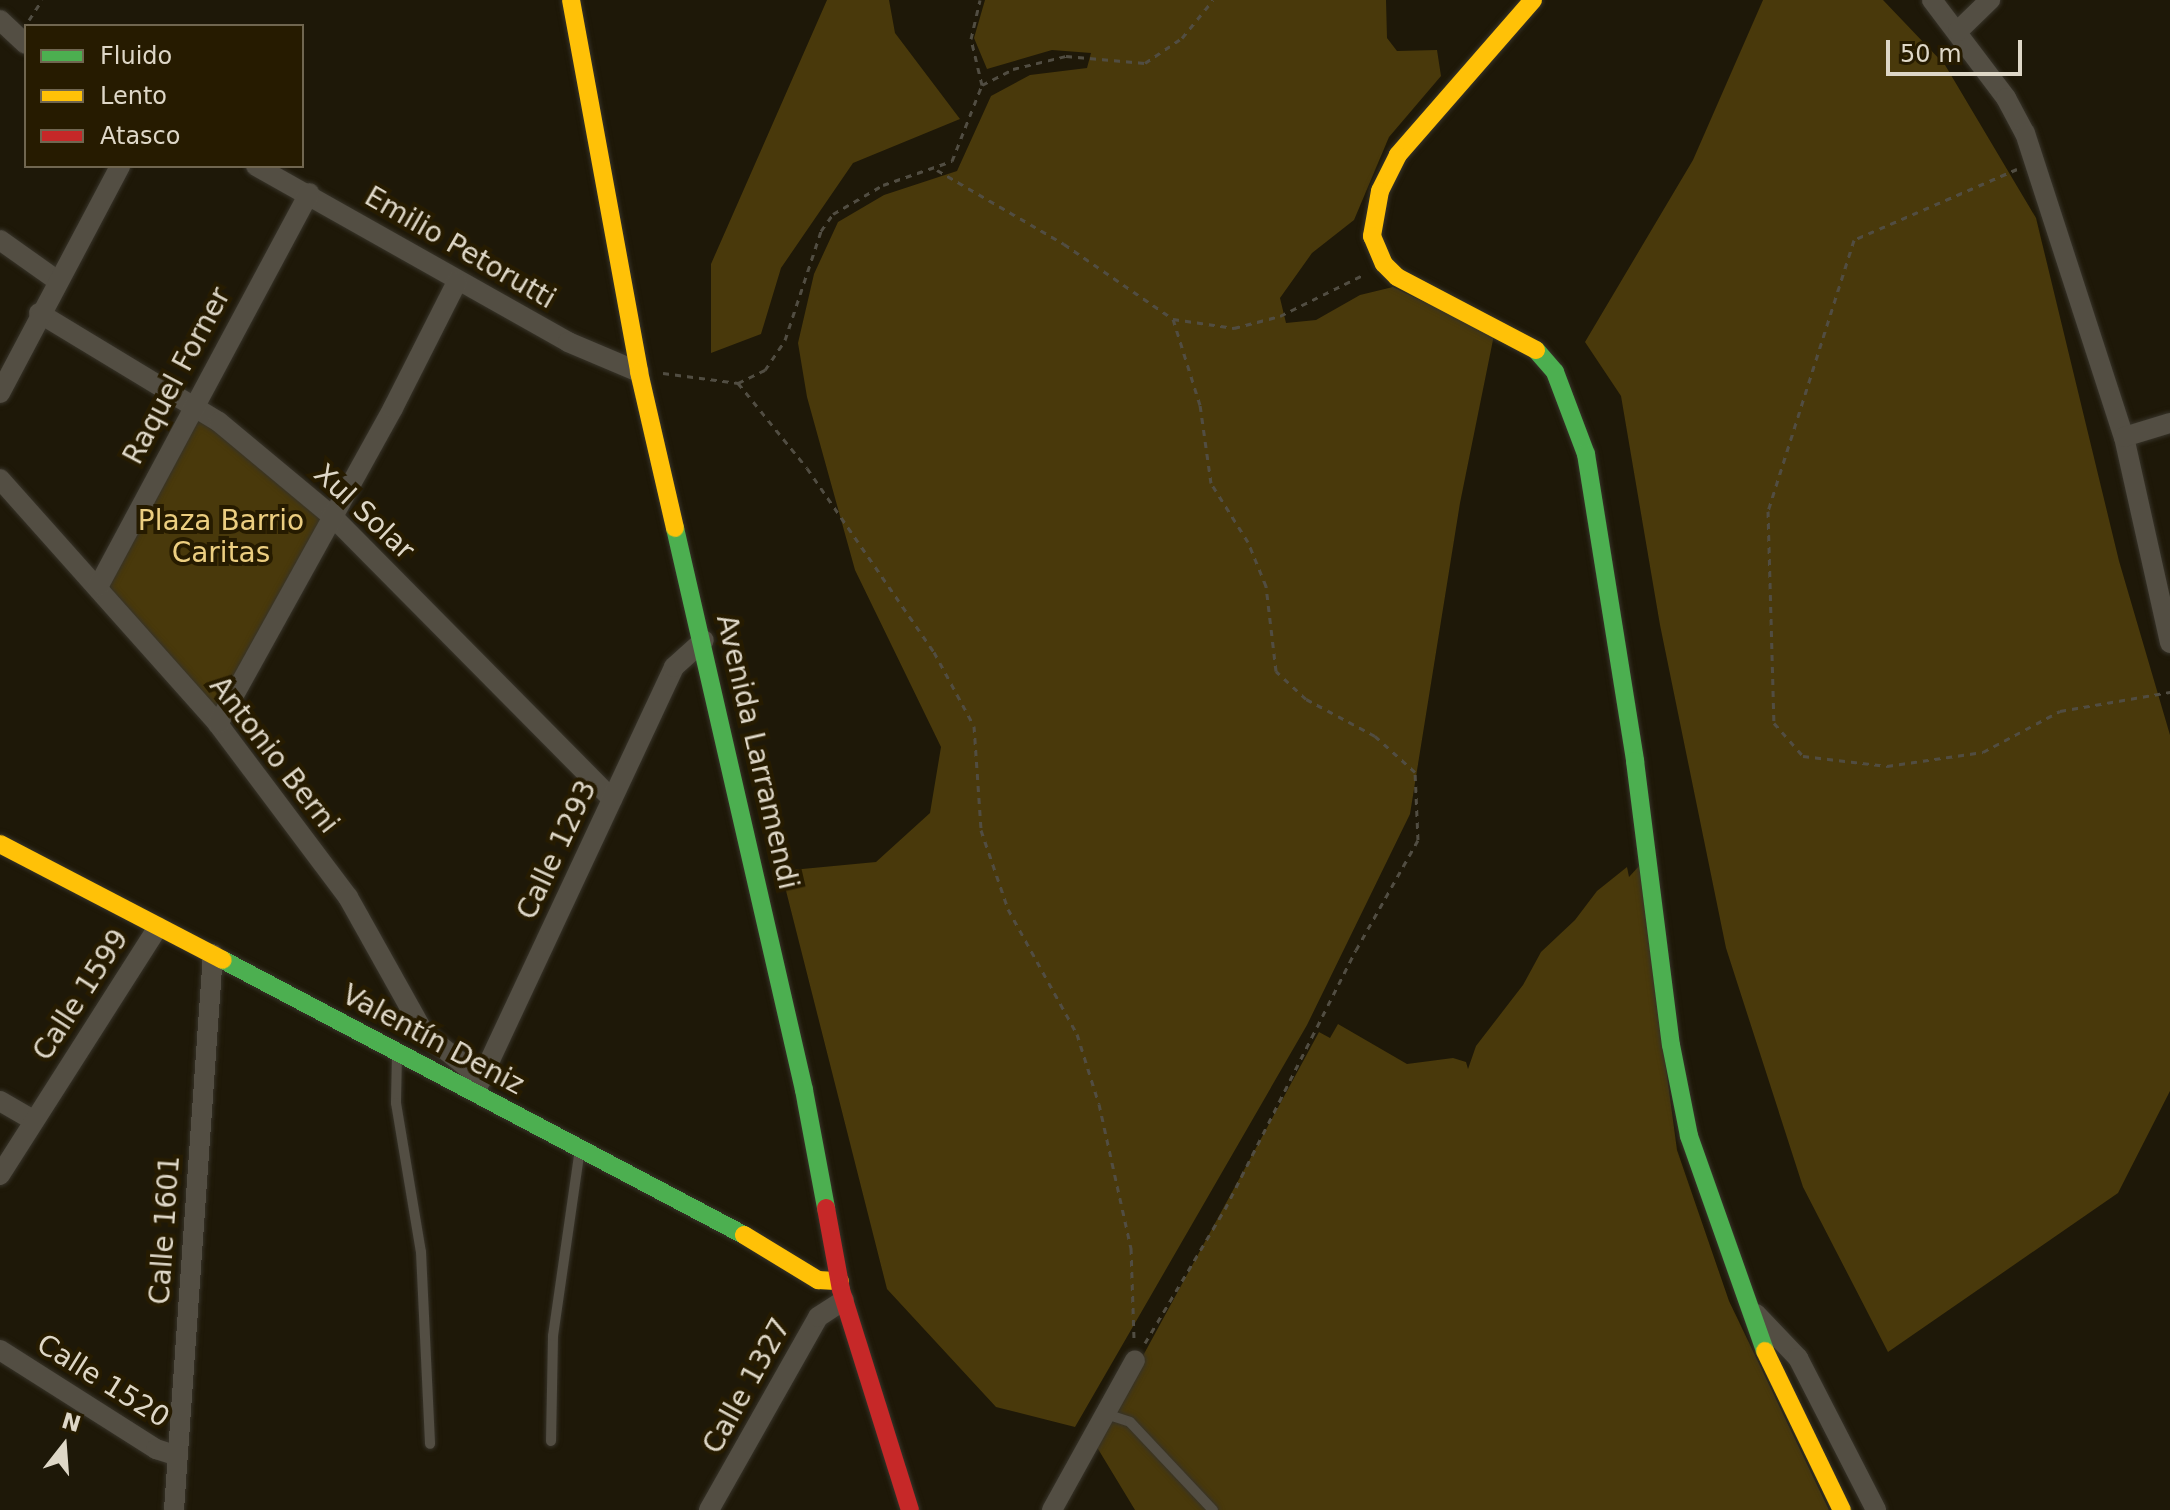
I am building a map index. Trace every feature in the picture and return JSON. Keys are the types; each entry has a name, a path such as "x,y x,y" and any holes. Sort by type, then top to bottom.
{"street":[{"name":"Avenida Larramendi","path":"571,0 639,372 704,640 804,1090 842,1291 910,1510"},
{"path":"1533,0 1410,139 1387,175 1372,222 1384,264 1413,286 1533,347 1555,372 1574,416 1586,454 1635,761 1679,1091 1702,1180 1756,1314 1771,1368 1842,1510"},
{"path":"1932,0 1958,31 2016,114 2035,161 2124,437 2170,643"},
{"path":"1958,31 1990,0"},
{"path":"0,393 39,313 119,168"},
{"name":"Emilio Petorutti","path":"260,168 309,193 457,282 592,355 639,372"},
{"name":"Raquel Forner","path":"98,587 192,404 309,193"},
{"path":"0,240 58,281"},
{"path":"218,724 457,282"},
{"name":"Xul Solar","path":"39,313 192,404 332,516 612,799"},
{"path":"2124,437 2170,423"},
{"name":"Antonio Berni","path":"0,479 218,724 348,897 424,1033 478,1086"},
{"name":"Calle 1293","path":"478,1086 674,667 704,640"},
{"name":"Valentín Deniz","path":"0,844 397,1052 478,1086 580,1149 700,1208 818,1280 842,1291"},
{"name":"Calle 1599","path":"0,1175 158,927"},
{"name":"Calle 1601","path":"174,1510 213,954"},
{"path":"0,1101 34,1121"},
{"name":"Calle 1327","path":"709,1510 818,1317 842,1291"},
{"path":"1756,1314 1798,1358 1876,1510"},
{"name":"Calle 1520","path":"0,1350 156,1449 178,1456"},
{"path":"1052,1510 1135,1360"}],"lane":[{"path":"397,1052 396,1103 421,1252 430,1444"},
{"path":"551,1441 553,1336 580,1149"},
{"path":"1106,1414 1130,1422 1213,1510"}],"path":[{"path":"14,33 42,0"},
{"path":"738,383 765,370 785,340 821,231 833,214 883,185 937,170 952,161 982,85 971,39 980,0"},
{"path":"982,85 1013,69 1066,56 1145,63 1182,38 1213,0"},
{"path":"2035,161 1854,240 1768,511 1774,723 1803,756 1887,766 1983,752 2060,711 2170,692"},
{"path":"937,170 1064,244 1173,319 1234,328 1280,316 1384,264"},
{"path":"1135,1360 1225,1209 1356,950 1418,840 1415,772 1375,736 1306,699 1276,671 1266,586 1248,542 1211,483 1200,405 1173,319"},
{"path":"639,372 704,375 738,383 816,480 934,652 974,726 981,830 1008,909 1077,1034 1099,1104 1131,1248 1135,1360"}],"green space":[{"path":"827,0 889,0 895,33 960,119 853,163 781,268 761,334 711,353 711,264"},
{"path":"985,0 1386,0 1387,38 1397,51 1437,50 1441,76 1389,137 1354,220 1312,253 1280,298 1286,323 1316,320 1360,295 1393,287 1494,335 1460,503 1410,814 1307,1025 1075,1427 996,1407 887,1289 781,871 876,862 930,813 941,747 855,570 807,397 798,343 814,274 838,222 884,195 957,171 991,96 1030,75 1087,68 1091,53 1052,50 987,69 974,38"},
{"path":"1763,0 1883,0 1945,65 2036,218 2119,561 2170,735 2170,1091 2118,1193 1888,1352 1803,1187 1726,948 1660,625 1621,396 1585,342 1693,160"},
{"name":"Plaza Barrio Caritas","path":"192,404 332,516 218,724 98,587"},
{"path":"1639,866 1677,1150 1729,1301 1829,1510 1135,1510 1095,1444 1319,1032 1330,1038 1338,1024 1407,1064 1453,1058 1466,1062 1468,1069 1476,1046 1523,985 1541,952 1575,920 1597,891 1627,867 1629,877"}],"traffic: fast":[{"path":"1536,350 1555,372 1586,454 1635,761 1671,1045 1689,1136 1765,1351"},
{"path":"675,528 804,1090 826,1208"},
{"path":"223,960 744,1235"}],"traffic: slow":[{"path":"571,0 639,372 675,528"},
{"path":"1533,0 1398,155 1380,191 1372,236 1384,264 1397,277 1536,350"},
{"path":"0,844 223,960"},
{"path":"744,1235 818,1280 840,1281"},
{"path":"1765,1351 1842,1510"}],"traffic: jam":[{"path":"826,1208 841,1290 910,1510"}]}
